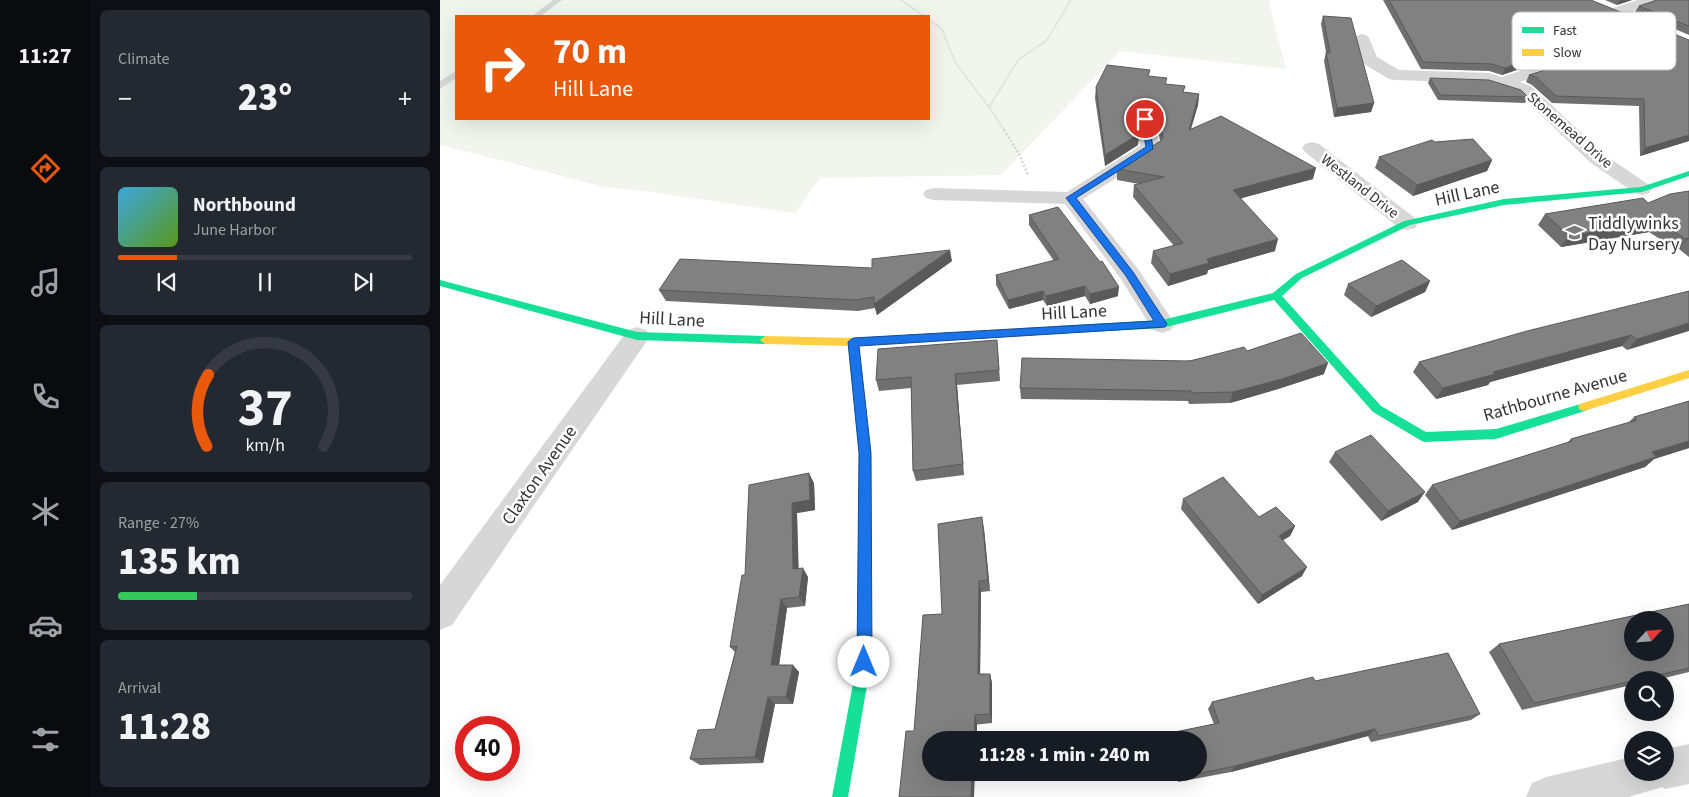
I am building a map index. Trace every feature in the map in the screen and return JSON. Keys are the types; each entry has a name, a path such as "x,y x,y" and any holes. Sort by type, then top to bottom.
{"street":[{"path":"1598,4 1615,12 1653,0"},
{"name":"Stonemead Drive","path":"1362,39 1370,60 1395,75 1489,78 1525,90 1598,159 1642,189"},
{"path":"1502,83 1558,70"},
{"path":"933,194 1071,198 1150,148 1145,119"},
{"name":"Westland Drive","path":"1312,148 1407,223"},
{"name":"Hill Lane","path":"440,283 637,336 853,342 1162,324 1276,296 1299,276 1407,223 1504,202 1642,189 1689,173"},
{"path":"1071,198 1130,274 1162,324"},
{"name":"Rathbourne Avenue","path":"1276,296 1377,409 1424,437 1496,434 1689,374"},
{"name":"Claxton Avenue","path":"440,613 637,336"},
{"path":"840,797 864,662 865,453 853,342"},
{"path":"1674,767 1689,764"},
{"path":"1546,797 1624,778"}],"lane":[{"path":"537,15 558,0"},
{"path":"440,86 455,75"}],"path":[{"path":"901,0 923,15"},
{"path":"989,107 1018,60 1047,40 1071,0"},
{"path":"930,21 942,29 955,62 989,107 1019,154 1035,197"}],"shaded area":[{"path":"440,0 1268,0 1286,69 1120,51 1001,175 820,178 795,213 605,187 440,145"}],"building":[{"path":"1389,0 1591,0 1620,12 1512,12 1512,66 1505,68 1492,64 1423,62"},
{"path":"1657,0 1689,0 1689,26 1676,21 1676,12 1654,12 1639,6"},
{"path":"1323,16 1351,18 1374,103 1337,108 1326,52 1330,53"},
{"path":"1676,35 1689,40 1689,135 1645,148 1644,99 1556,96 1536,77 1529,75 1545,70 1676,70"},
{"path":"1107,65 1150,70 1148,76 1167,78 1165,84 1185,86 1183,92 1199,94 1189,130 1221,116 1316,168 1233,190 1278,239 1207,259 1209,263 1170,274 1153,251 1183,243 1134,185 1164,177 1117,169 1163,138 1157,108 1154,102 1147,100 1137,103 1135,108 1139,134 1105,155 1096,87"},
{"path":"1430,78 1489,80 1521,90 1528,97 1440,95"},
{"path":"1473,139 1492,160 1417,185 1379,157 1432,140 1435,142"},
{"path":"1689,191 1689,239 1657,221 1569,236 1545,214 1643,198 1648,203 1670,194"},
{"path":"1058,207 1100,262 1102,261 1119,287 1090,294 1085,286 1046,296 1043,291 1008,300 996,275 1059,259 1029,215"},
{"path":"950,250 874,304 874,297 855,300 659,290 680,259 872,268 872,259"},
{"path":"1402,260 1430,281 1376,306 1348,284"},
{"path":"1689,291 1689,323 1637,339 1631,335 1493,372 1495,374 1443,388 1419,362 1527,331"},
{"path":"1301,333 1328,363 1282,379 1233,392 1191,393 1191,391 1020,388 1022,358 1190,361 1244,347 1247,351"},
{"path":"997,340 999,370 955,374 963,464 913,471 911,377 876,380 878,349"},
{"path":"1689,401 1689,441 1652,452 1656,457 1460,521 1432,485 1572,441 1571,439 1637,420 1634,417"},
{"path":"1371,435 1425,492 1388,511 1335,452"},
{"path":"809,473 810,500 792,503 793,569 803,568 799,597 781,599 771,665 793,665 786,697 768,697 755,757 690,759 698,730 715,729 737,646 730,647 742,575 745,575 749,485"},
{"path":"1223,477 1259,517 1276,507 1295,526 1279,536 1307,567 1262,595 1183,499"},
{"path":"982,517 988,580 979,581 978,674 990,674 990,714 975,715 974,731 922,731 922,781 972,781 971,797 899,797 906,731 914,731 923,615 942,614 938,524"},
{"path":"1689,604 1689,668 1674,671 1624,671 1624,683 1534,703 1499,644 1624,618 1624,661 1674,661 1674,611 1656,611"},
{"path":"1448,653 1480,714 1378,736 1375,729 1207,772 1207,731 1180,731 1219,723 1212,702 1313,677 1315,681"}],"traffic: fast":[{"path":"1056,330 1162,324 1276,296 1299,276 1407,223 1504,202 1642,189 1689,173"},
{"path":"440,283 637,336 765,340"},
{"path":"1276,296 1377,409 1424,437 1496,434 1584,407"},
{"path":"840,797 864,662 865,484"}],"traffic: slow":[{"path":"765,340 853,342 1056,330"},
{"path":"853,342 865,453 865,484"},
{"path":"1584,407 1689,374"}],"place":[{"name":"Tiddlywinks Day Nursery","path":"1574,233"}],"route":[{"path":"864,662 865,453 853,342 1162,324 1130,274 1071,198 1150,148 1145,119"}]}
